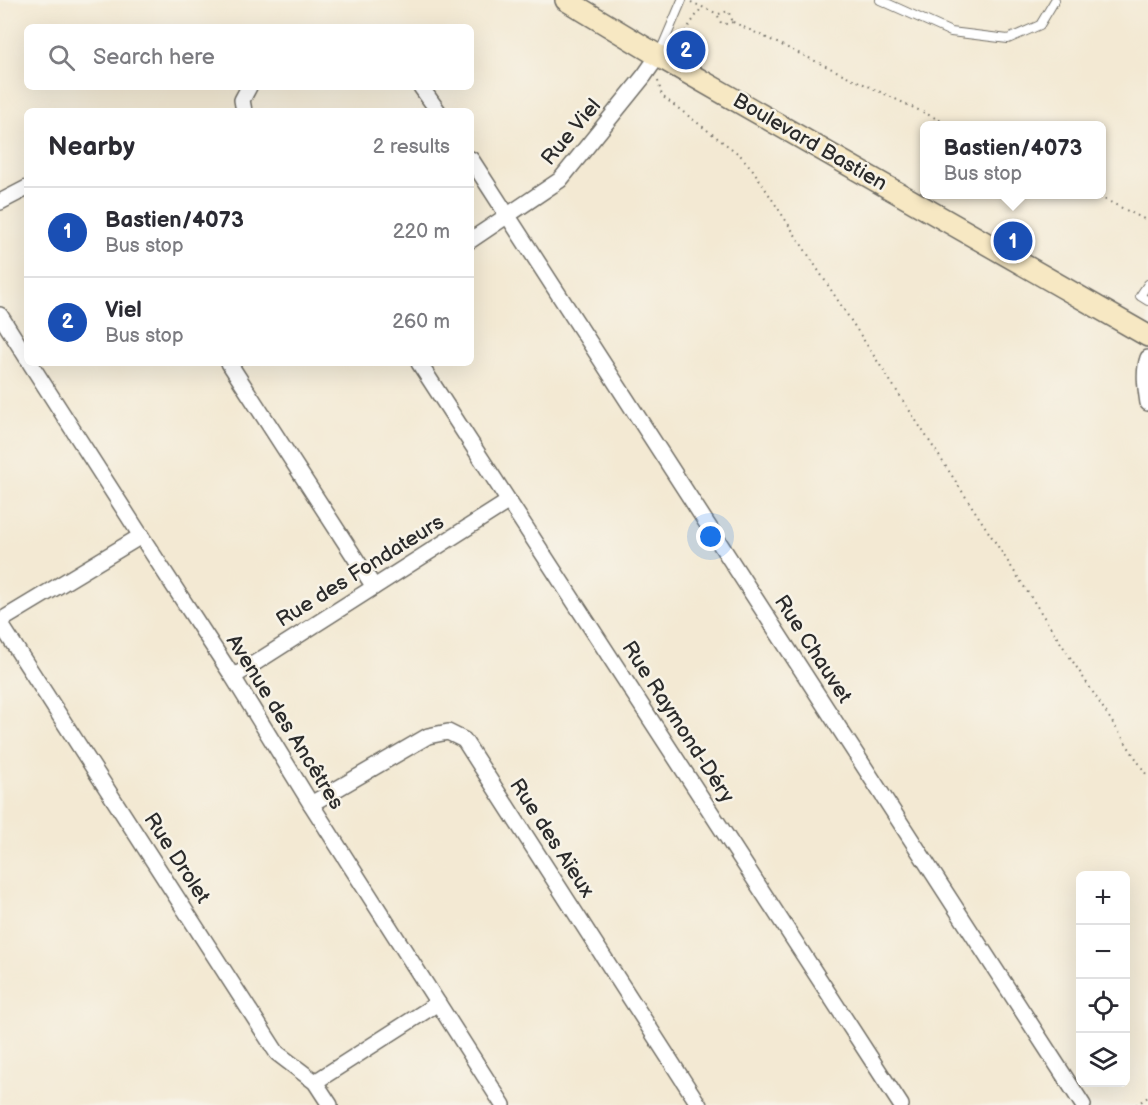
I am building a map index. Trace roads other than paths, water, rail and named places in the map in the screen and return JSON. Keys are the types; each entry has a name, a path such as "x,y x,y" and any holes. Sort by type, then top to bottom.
{"main road":[{"name":"Boulevard Bastien","path":"566,0 1148,336"}],"street":[{"name":"Rue Viel","path":"474,238 560,180 644,76 663,58"},
{"path":"243,108 242,100 247,90"},
{"path":"423,90 436,108"},
{"path":"474,164 507,216"},
{"path":"0,202 24,190"},
{"name":"Rue Chauvet","path":"507,216 1083,1105"},
{"path":"0,315 24,353"},
{"path":"1148,358 1146,383 1148,403"},
{"name":"Avenue des Ancêtres","path":"32,366 233,677 503,1105"},
{"path":"231,366 375,587"},
{"name":"Rue Raymond-Déry","path":"421,366 901,1105"},
{"name":"Rue des Fondateurs","path":"233,677 509,501"},
{"path":"0,622 141,536"},
{"name":"Rue Drolet","path":"0,622 277,1053 315,1082 330,1105"},
{"name":"Rue des Aïeux","path":"311,804 428,736 448,732 464,740 699,1105"},
{"path":"315,1082 438,1003"}],"lane":[{"path":"880,0 951,32 1008,39 1040,25 1055,0"},
{"path":"663,58 686,1"},
{"path":"1148,284 1140,296 1148,301"}],"place":[{"name":"Viel","path":"686,50"},
{"name":"Bastien/4073","path":"1013,241"}]}
